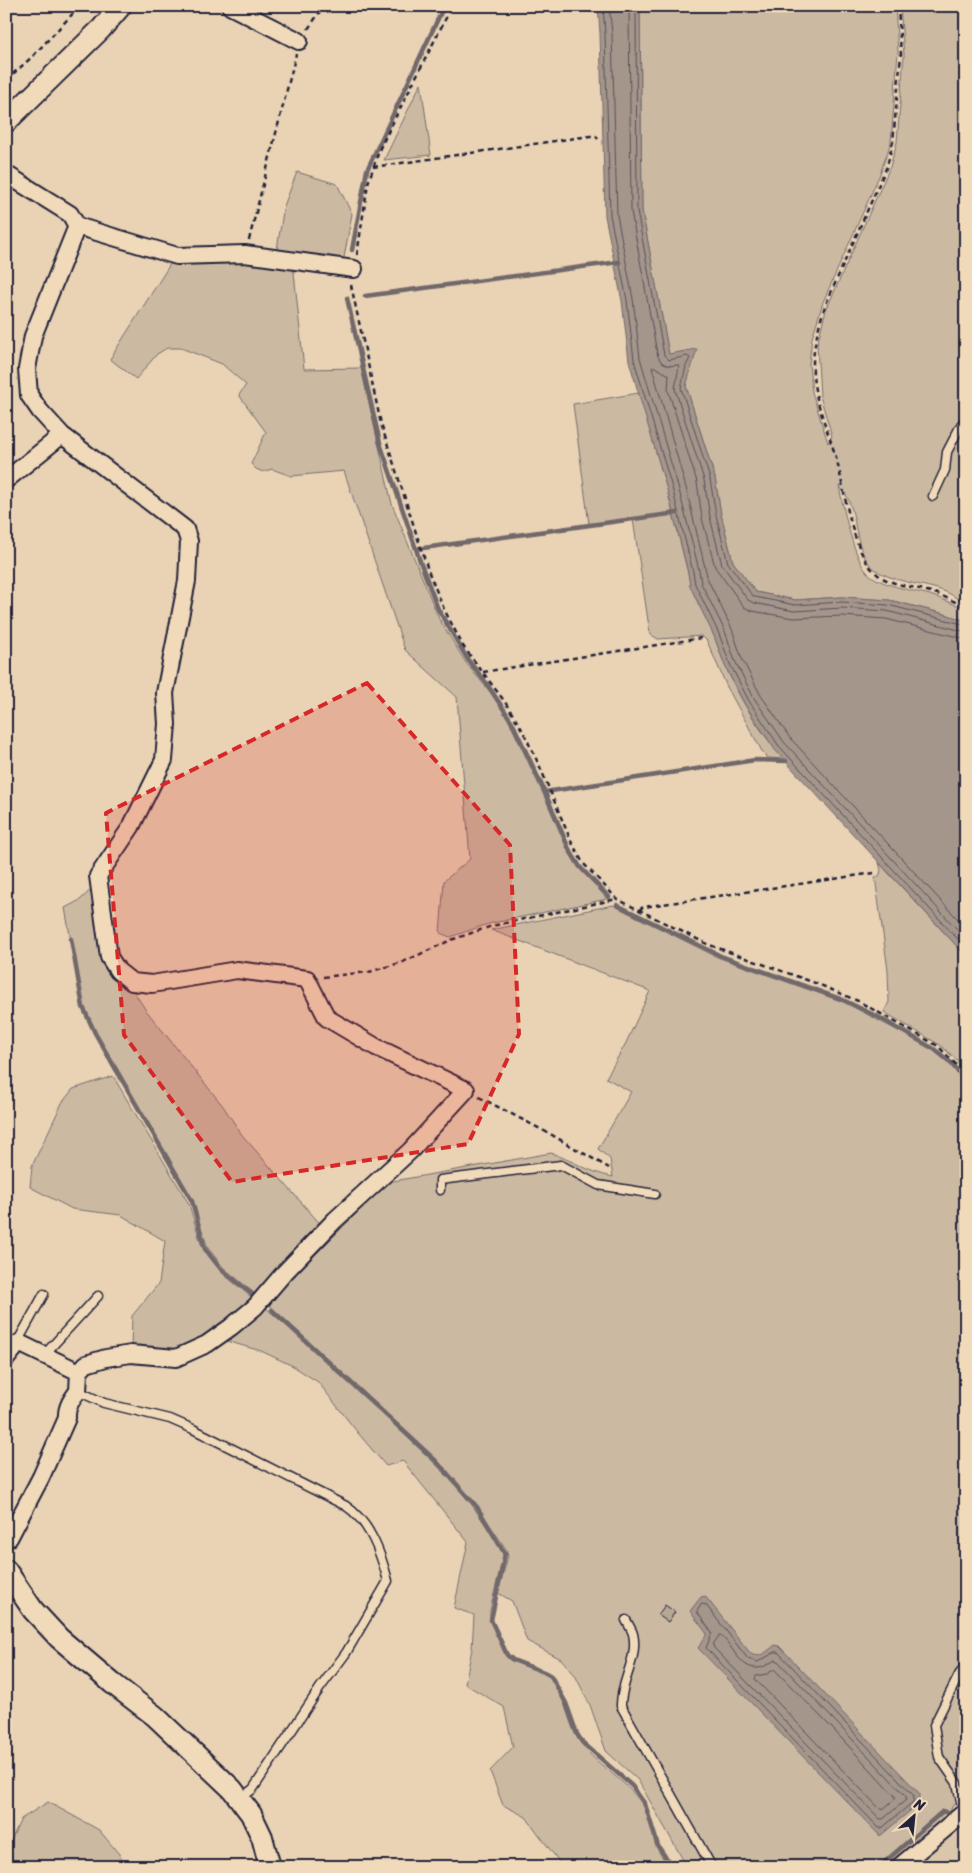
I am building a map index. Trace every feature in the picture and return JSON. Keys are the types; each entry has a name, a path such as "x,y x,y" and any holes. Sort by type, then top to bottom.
{"street":[{"path":"6,122 101,29 121,6"},
{"path":"230,6 299,41"},
{"path":"6,174 70,214 77,226 177,256 245,254 354,268"},
{"path":"6,1539 9,1538 41,1477 67,1418 66,1412 72,1398 78,1392 79,1372 86,1364 106,1358 132,1354 176,1358 207,1344 231,1327 255,1307 285,1272 335,1220 410,1151 466,1090 376,1048 327,1018 307,979 237,970 152,984 132,982 118,971 108,957 98,876 131,827 164,760 167,724 165,693 187,581 189,541 185,529 62,435 40,411 30,395 26,369 33,336 77,226"},
{"path":"6,480 62,435"},
{"path":"6,1359 19,1343 79,1372"},
{"path":"6,1570 33,1610 66,1644 112,1684 155,1716 187,1744 240,1798 251,1814 262,1837 270,1867"},
{"path":"899,1867 965,1811"}],"lane":[{"path":"933,496 945,470 947,452 961,425 966,420"},
{"path":"440,1190 440,1180 561,1165 598,1185 655,1194"},
{"path":"19,1343 19,1339 44,1294"},
{"path":"44,1355 98,1296"},
{"path":"78,1392 104,1403 170,1419 346,1506 354,1511 366,1527 381,1554 388,1581 346,1653 252,1789 240,1798"},
{"path":"626,1620 633,1635 633,1652 620,1695 621,1706 712,1867"},
{"path":"965,1811 957,1783 938,1757 934,1725 958,1676 966,1665"}],"path":[{"path":"6,80 32,57 80,6"},
{"path":"245,254 299,41 324,6"},
{"path":"452,6 380,148 368,183 360,243 351,286 381,424 429,573 444,609 463,646 505,702 522,730 540,767 571,841 583,863 617,899 707,944 818,984 858,1001 938,1046 966,1075"},
{"path":"898,6 901,55 894,142 883,175 825,306 814,348 814,384 837,461 854,533 865,562 878,575 892,582 929,591 966,607"},
{"path":"374,167 590,136 596,136 598,139"},
{"path":"483,672 702,638"},
{"path":"639,910 643,907 874,873"},
{"path":"307,979 369,972 403,962 451,940 492,926 617,899"},
{"path":"466,1090 552,1135 609,1168"}],"highlighted area":[{"path":"367,683 510,845 519,1034 468,1144 232,1182 124,1035 106,813"}],"shaded area":[{"path":"640,6 895,6 898,52 891,142 880,174 823,302 812,338 809,364 812,392 828,443 832,436 820,396 817,344 826,310 890,167 897,142 904,55 900,6 966,6 966,604 946,592 898,580 872,567 865,559 861,549 846,494 839,486 853,543 861,564 866,571 878,580 930,595 966,610 966,621 889,600 842,597 795,600 756,592 733,562 721,514 715,478 686,386 696,349 669,355 642,210"},
{"path":"421,83 431,155 384,160"},
{"path":"297,172 337,184 352,214 343,263 276,255 284,206"},
{"path":"172,261 293,263 304,369 361,368 392,504 439,619 466,663 490,692 507,717 575,862 607,899 488,924 450,937 440,933 444,881 470,859 457,697 405,650 344,471 291,476 272,469 263,472 256,469 251,464 266,432 239,395 246,385 222,364 181,348 167,348 157,354 136,379 110,359"},
{"path":"639,393 668,493 692,590 711,628 736,690 759,727 784,759 768,758 763,753 727,687 707,641 702,636 658,639 650,634 633,519 589,524 573,404"},
{"path":"879,863 966,956 966,1068 940,1045 884,1012 889,1002 888,970 875,877 878,877 881,872"},
{"path":"95,886 114,973 119,983 129,984 145,1009 223,1106 242,1135 323,1227 258,1296 224,1268 208,1248 190,1194 107,1057 84,1008 65,908 80,900"},
{"path":"613,905 717,957 846,1003 932,1049 961,1077 964,1076 966,1078 966,1802 953,1805 946,1819 893,1867 687,1867 638,1780 606,1751 590,1705 575,1675 561,1659 527,1641 512,1601 498,1593 508,1556 506,1549 476,1504 446,1469 267,1303 388,1182 551,1153 597,1173 613,1177 610,1159 598,1149 631,1092 606,1078 626,1043 650,991 491,930"},
{"path":"113,1076 189,1204 202,1247 223,1274 255,1300 223,1328 176,1353 131,1349 132,1316 159,1283 165,1241 121,1215 72,1209 30,1187 32,1166 62,1103 73,1089"},
{"path":"266,1308 329,1363 445,1473 472,1505 502,1549 503,1557 490,1610 490,1618 508,1659 546,1674 552,1681 561,1696 578,1739 592,1756 635,1795 645,1808 656,1847 669,1867 635,1867 630,1861 620,1867 563,1867 526,1817 503,1805 490,1771 513,1747 504,1707 465,1684 472,1649 474,1615 454,1608 468,1542 403,1461 386,1466 318,1382 293,1366 261,1351 223,1340"},
{"path":"48,1802 99,1830 119,1854 126,1867 6,1867 6,1851 21,1819"},
{"path":"958,1824 966,1843 966,1867 910,1867"}],"water":[{"path":"598,6 640,6 642,210 669,354 697,349 686,386 715,478 721,514 733,562 756,592 795,600 842,597 889,600 966,621 966,956 775,750 744,703 725,666 714,636 690,586 668,493 629,361 622,301 605,216"},
{"path":"705,1596 751,1654 757,1656 775,1645 779,1646 920,1794 917,1805 880,1836 698,1648 707,1634 690,1611 701,1597"}],"building":[{"path":"665,1605 675,1612 668,1622 658,1615"}],"waterway":[{"path":"352,250 367,170 444,6"},
{"path":"365,296 619,262"},
{"path":"347,298 380,443 438,609 468,660 487,684 512,722 569,849 580,867 609,897"},
{"path":"416,549 677,513"},
{"path":"545,792 755,760 786,761"},
{"path":"617,905 721,956 841,999 878,1017 934,1049 949,1061 961,1075"},
{"path":"71,939 83,1007 95,1033 192,1201 205,1249 221,1269 254,1296"},
{"path":"272,1310 436,1461 477,1507 505,1554 491,1620 507,1655 513,1660 551,1676 566,1703 577,1734 582,1742 632,1786 645,1804 658,1846 672,1867"},
{"path":"879,1867 943,1811 947,1813"}]}
